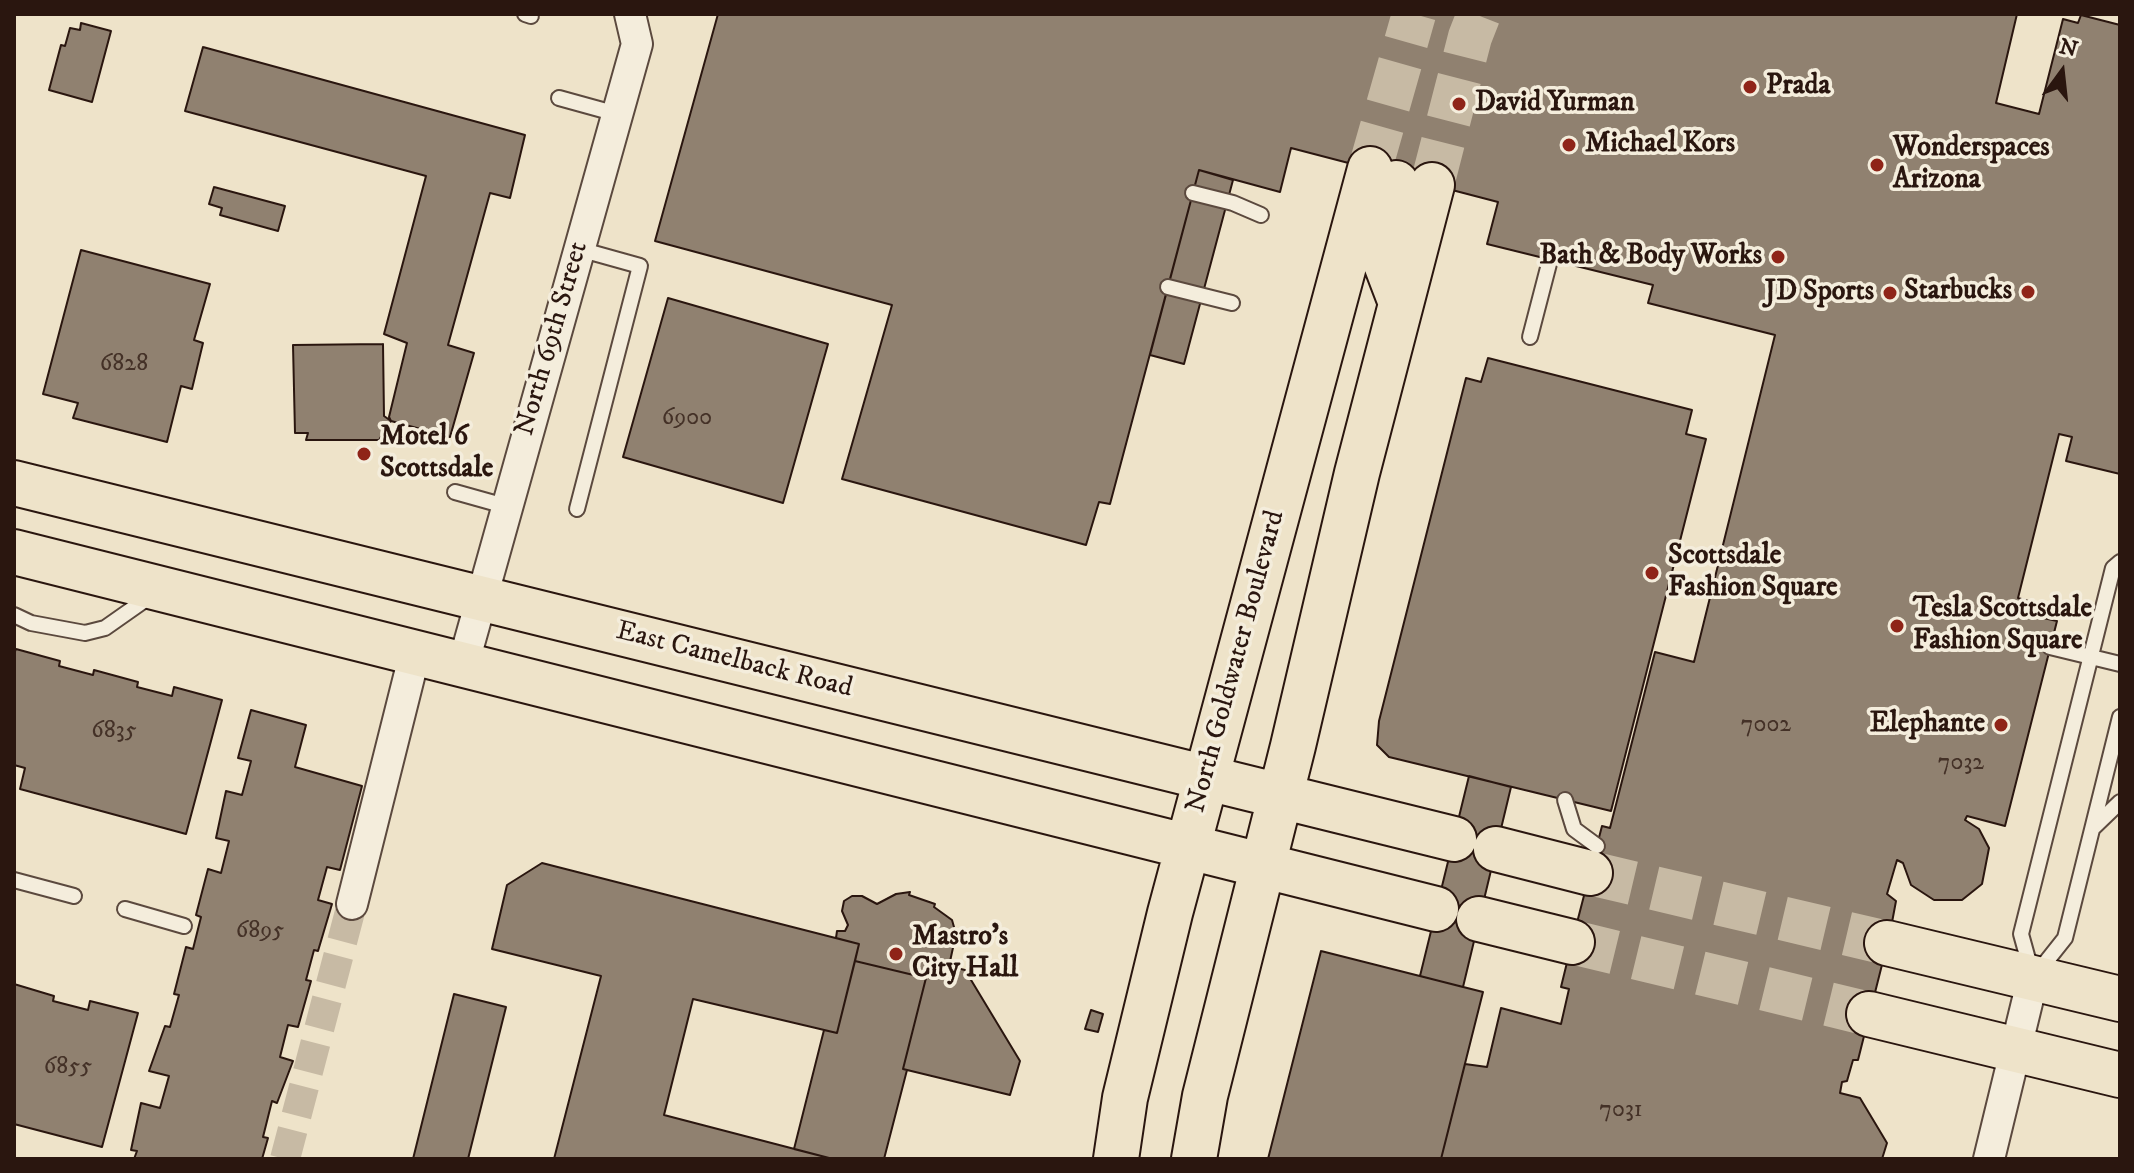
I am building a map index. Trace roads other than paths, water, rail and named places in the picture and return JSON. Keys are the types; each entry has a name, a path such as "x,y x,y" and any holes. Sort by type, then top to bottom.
{"main road":[{"name":"North Goldwater Boulevard","path":"1116,1159 1128,1084 1187,848 1351,237 1400,177 1381,236 1383,256 1401,303 1357,473"},
{"path":"1194,1159 1205,1096 1357,473 1341,450 1376,306 1351,237"},
{"name":"East Camelback Road","path":"14,483 1454,839"},
{"path":"14,552 1436,909"},
{"path":"1496,849 1593,860"},
{"path":"1479,919 1572,942"},
{"path":"1887,943 2120,999"},
{"path":"1869,1014 2120,1075"}],"street":[{"name":"North 69th Street","path":"463,665 505,506 637,44 630,14"},
{"path":"352,904 415,653"},
{"path":"1989,1159 2033,978"}],"lane":[{"path":"559,98 617,114"},
{"path":"1193,193 1233,203 1261,215"},
{"path":"577,509 640,266 578,249"},
{"path":"1530,337 1550,260"},
{"path":"1168,287 1232,303"},
{"path":"455,492 505,506"},
{"path":"2033,978 2021,934 2113,568 2120,562"},
{"path":"14,615 31,623 85,633 105,628 160,589"},
{"path":"2050,647 2120,664"},
{"path":"2033,978 2065,938 2120,717"},
{"path":"1565,800 1574,829 1593,860"},
{"path":"2093,828 2120,802"},
{"path":"14,880 74,896"},
{"path":"125,909 184,926"}],"tunnel":[{"path":"1370,169 1414,14"},
{"path":"1432,185 1470,37 1479,14"},
{"path":"1590,873 1887,943"},
{"path":"285,1159 352,904"},
{"path":"1572,942 1869,1014"}],"place":[{"name":"Prada","path":"1750,87"},
{"name":"David Yurman","path":"1459,104"},
{"name":"Michael Kors","path":"1569,145"},
{"name":"Wonderspaces Arizona","path":"1877,165"},
{"name":"Bath & Body Works","path":"1778,257"},
{"name":"Starbucks","path":"2028,292"},
{"name":"JD Sports","path":"1890,293"},
{"name":"Motel 6 Scottsdale","path":"364,454"},
{"name":"Scottsdale Fashion Square","path":"1652,573"},
{"name":"Tesla Scottsdale Fashion Square","path":"1897,626"},
{"name":"Elephante","path":"2001,725"},
{"name":"Mastro's City Hall","path":"896,954"}]}
